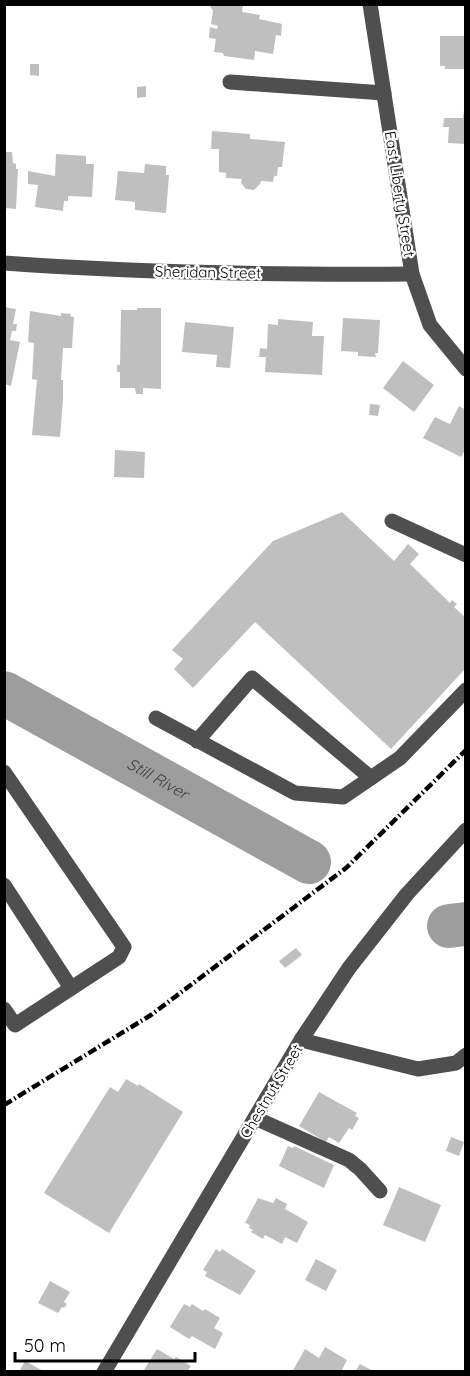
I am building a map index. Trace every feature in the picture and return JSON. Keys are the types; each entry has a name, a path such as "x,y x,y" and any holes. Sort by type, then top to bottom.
{"street":[{"name":"East Liberty Street","path":"370,4 412,274 430,325 465,369"},
{"path":"230,82 384,93"},
{"name":"Sheridan Street","path":"4,263 105,270 336,275 412,274"},
{"path":"392,521 465,555"},
{"path":"197,741 252,678 371,778"},
{"path":"156,718 296,793 343,797 400,758 465,690"},
{"path":"4,772 124,947 119,957 10,1028 4,1009"},
{"name":"Chestnut Street","path":"104,1371 301,1040 349,968 407,894 465,830"},
{"path":"4,885 71,988"},
{"path":"301,1040 418,1069 456,1063 465,1055"},
{"path":"255,1118 349,1160 380,1191"}],"building":[{"path":"209,4 243,4 242,12 260,15 259,19 282,24 281,36 276,35 273,54 255,51 254,60 224,56 223,53 214,52 216,39 209,38 210,27 217,29 218,26 211,24 213,11"},
{"path":"440,36 466,36 466,69 445,69 445,66 440,66"},
{"path":"30,64 39,64 39,76 30,75"},
{"path":"146,86 146,97 137,98 137,87"},
{"path":"464,110 466,110 466,144 448,143 449,127 443,127 444,118 463,118"},
{"path":"212,131 250,134 250,139 285,142 282,167 278,167 277,176 274,176 273,182 261,181 254,190 246,189 241,183 242,179 226,178 226,173 219,172 219,149 211,149"},
{"path":"5,152 12,152 13,163 18,169 16,209 4,208"},
{"path":"56,154 86,156 86,164 94,164 92,197 68,196 68,201 64,201 63,211 35,207 38,185 28,184 28,171 55,176"},
{"path":"145,164 166,166 166,175 169,175 166,213 135,210 135,202 115,200 118,171 144,173"},
{"path":"4,307 16,309 13,324 17,324 16,331 12,331 10,340 20,342 11,386 4,384"},
{"path":"137,308 161,308 161,389 143,388 143,394 136,394 135,388 120,388 120,372 117,372 117,365 120,365 121,310 137,310"},
{"path":"30,311 61,316 61,313 71,314 70,316 74,317 72,348 63,348 60,437 32,435 37,380 32,379 34,343 28,342"},
{"path":"343,318 380,320 376,357 358,356 358,352 341,351"},
{"path":"278,319 313,322 312,336 324,336 322,375 265,372 266,357 259,357 260,348 267,349 268,324 278,325"},
{"path":"185,322 234,327 230,368 216,367 217,355 182,352"},
{"path":"403,361 434,385 414,412 383,388"},
{"path":"370,404 380,405 378,416 369,415"},
{"path":"459,406 466,410 466,448 461,457 423,438 435,417 450,424"},
{"path":"115,450 145,452 144,478 114,477"},
{"path":"342,512 394,561 408,544 419,554 410,564 450,603 452,600 457,604 454,607 466,618 466,668 391,749 255,622 193,688 174,669 183,659 172,650 273,541"},
{"path":"296,948 302,955 285,968 279,961"},
{"path":"126,1079 138,1086 139,1084 183,1112 109,1233 44,1193 110,1087 118,1092"},
{"path":"319,1092 357,1113 355,1116 359,1118 352,1130 349,1128 339,1143 329,1137 326,1142 299,1126"},
{"path":"451,1137 464,1142 459,1156 446,1151"},
{"path":"288,1146 293,1148 294,1146 334,1165 324,1188 279,1166"},
{"path":"399,1187 441,1205 425,1242 383,1225"},
{"path":"258,1198 273,1203 276,1198 287,1204 285,1209 308,1222 297,1243 285,1237 282,1244 265,1235 263,1239 251,1232 253,1230 249,1228 250,1225 245,1223"},
{"path":"216,1249 220,1252 222,1249 256,1271 240,1295 205,1276 207,1272 203,1270"},
{"path":"316,1259 337,1270 326,1291 305,1280"},
{"path":"50,1281 70,1292 64,1302 67,1304 58,1313 38,1303"},
{"path":"184,1304 190,1307 192,1304 203,1311 205,1309 220,1318 214,1328 223,1333 215,1349 192,1336 189,1339 170,1327"},
{"path":"325,1347 347,1360 341,1372 292,1372 305,1349 319,1358"},
{"path":"157,1349 191,1366 187,1372 146,1372 144,1370"},
{"path":"25,1361 45,1372 19,1372"},
{"path":"360,1364 375,1372 355,1372"}],"waterway":[{"name":"Still River","path":"4,693 309,862"},
{"name":"Still River","path":"449,926 466,924"}],"railway":[{"path":"4,1105 151,1015 346,868 466,750"}]}
